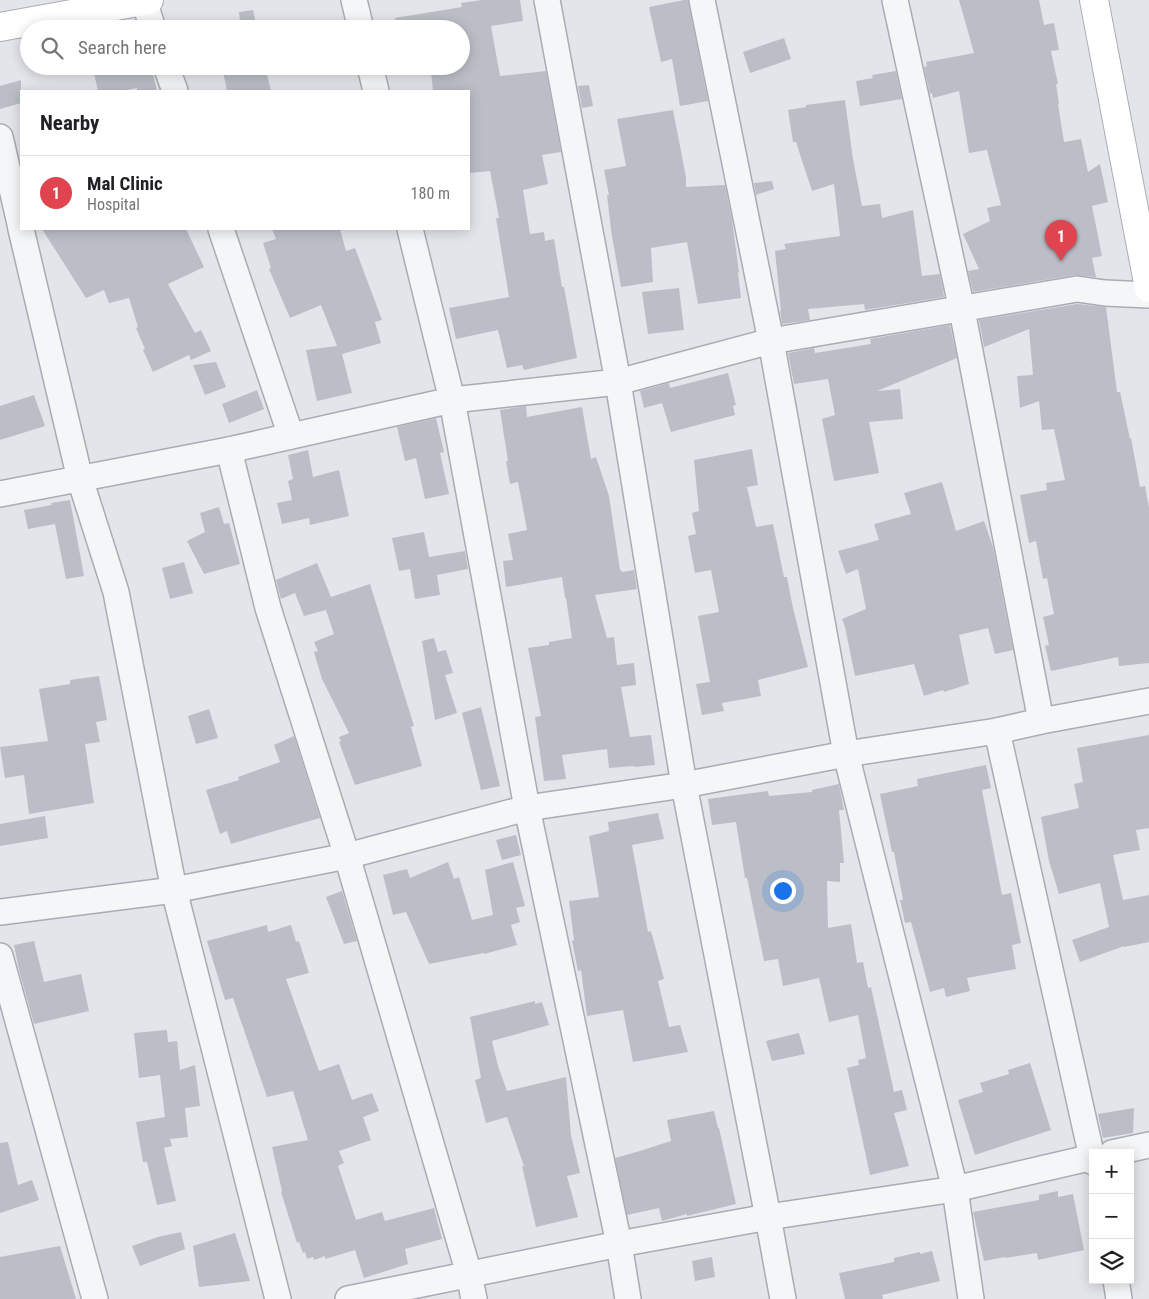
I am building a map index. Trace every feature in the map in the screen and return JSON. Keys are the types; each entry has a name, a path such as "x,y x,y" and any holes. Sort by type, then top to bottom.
{"street":[{"path":"38,20 146,0 152,20"},
{"path":"354,0 359,20"},
{"path":"547,0 618,382 684,785 784,1299"},
{"path":"702,0 771,341 846,754 955,1189 971,1299"},
{"path":"895,0 962,310 1041,721"},
{"path":"1094,0 1149,288"},
{"path":"0,27 20,23"},
{"path":"169,75 174,90"},
{"path":"372,75 376,90"},
{"path":"0,137 20,224"},
{"path":"21,230 80,479 116,592 174,890 278,1299"},
{"path":"221,230 291,436"},
{"path":"410,230 452,400 527,808 619,1244 628,1299"},
{"path":"0,494 229,450 452,400 618,382 771,341 1077,290 1105,294 1149,294"},
{"path":"229,450 268,608 347,856 474,1299"},
{"path":"0,912 174,890 347,856 527,808 684,785 846,754 997,731 1149,701"},
{"path":"997,731 1095,1149"},
{"path":"0,956 94,1299"},
{"path":"1132,1149 1149,1145"},
{"path":"348,1299 768,1216 955,1189 1089,1159"},
{"path":"1117,1284 1120,1299"}],"building":[{"path":"482,0 520,0 523,21 491,26 500,76 546,71 561,152 542,155 548,184 523,190 530,234 544,232 545,241 554,239 577,358 524,370 522,365 507,368 498,330 456,339 449,308 509,297 496,218 499,218 490,171 470,173 470,90 433,90 431,75 470,75 470,20 395,20 395,18 462,7 461,3"},
{"path":"688,0 708,101 680,106 672,59 661,62 649,7"},
{"path":"959,0 1039,0 1044,25 1054,23 1059,50 1051,51 1058,84 1056,84 1058,104 1064,142 1081,139 1088,172 1100,164 1108,202 1092,206 1102,256 1092,258 1096,277 1075,275 973,292 968,271 979,269 963,234 990,221 987,208 1001,205 987,150 969,153 959,91 933,98 932,93 930,94 924,67 927,66 926,62 974,53"},
{"path":"253,10 255,20 240,20 239,12"},
{"path":"784,38 791,59 750,73 743,52"},
{"path":"896,71 902,99 860,106 856,81 873,78 872,75"},
{"path":"94,75 153,75 157,90 137,90 137,88 98,90"},
{"path":"224,75 267,75 271,90 227,90"},
{"path":"21,80 20,103 0,109 0,86"},
{"path":"589,85 593,106 582,108 578,86"},
{"path":"845,100 862,206 880,204 882,218 913,210 922,276 940,274 944,297 865,310 864,304 808,309 810,320 782,324 775,251 786,249 784,244 840,236 834,184 812,191 796,142 793,142 788,110 806,107 806,105"},
{"path":"673,110 686,177 686,187 725,185 732,220 741,298 698,304 687,242 651,248 653,282 621,287 611,230 607,195 609,195 604,170 626,166 617,119"},
{"path":"772,181 774,189 756,195 754,183"},
{"path":"43,230 186,230 204,267 168,284 195,333 201,330 211,351 191,360 189,355 153,372 143,350 145,349 136,328 138,327 129,298 109,303 104,290 86,298"},
{"path":"272,230 340,230 346,251 355,248 382,320 375,322 381,343 342,354 352,393 317,401 306,350 337,346 321,305 290,318 269,269 271,268 263,243 276,239"},
{"path":"679,288 684,330 648,334 642,292"},
{"path":"1077,304 1106,307 1117,392 1120,392 1140,487 1145,486 1149,508 1149,663 1119,666 1118,657 1051,671 1045,646 1049,645 1043,617 1054,614 1047,578 1043,579 1036,541 1029,543 1020,495 1047,490 1046,483 1065,480 1054,429 1042,430 1039,401 1020,408 1017,376 1033,375 1029,329 984,347 979,320"},
{"path":"950,325 957,358 877,391 900,389 903,419 869,422 879,473 834,481 822,419 835,415 828,379 794,384 788,353 814,348 815,353 871,344 870,339"},
{"path":"216,362 226,387 205,395 193,365"},
{"path":"728,373 736,405 733,406 735,415 671,432 662,403 644,408 640,391 669,383 670,388"},
{"path":"257,390 264,409 229,423 222,404"},
{"path":"34,395 45,426 0,440 0,406"},
{"path":"526,406 527,417 582,407 591,459 596,457 609,496 620,570 622,572 634,570 637,589 595,595 607,638 614,637 617,665 634,663 636,685 621,687 630,737 651,735 655,765 609,768 607,749 562,755 566,779 544,781 535,717 541,716 528,648 549,645 549,642 572,638 562,577 506,587 503,561 513,560 508,534 527,530 518,482 510,484 500,410"},
{"path":"436,418 444,452 440,453 449,494 425,499 416,458 405,461 397,427"},
{"path":"752,449 758,485 747,487 756,527 773,524 784,577 787,577 808,667 758,680 761,696 722,703 724,711 702,715 696,684 710,682 698,616 719,612 711,570 695,573 688,536 696,534 692,513 699,511 694,460"},
{"path":"308,450 313,477 339,470 349,516 310,525 309,518 282,524 277,503 292,500 288,481 293,479 288,455"},
{"path":"942,482 956,531 984,521 993,547 1013,650 995,654 988,628 959,635 969,684 924,696 914,664 855,676 842,619 866,609 858,569 846,574 838,551 879,540 874,524 911,514 904,493"},
{"path":"70,500 84,576 66,579 55,524 28,529 24,510"},
{"path":"219,507 224,524 229,523 240,564 204,574 187,541 205,532 200,513"},
{"path":"424,532 429,557 465,551 468,569 437,575 440,595 415,599 410,569 399,571 392,538"},
{"path":"184,562 193,593 170,599 162,568"},
{"path":"317,563 331,597 370,584 414,726 411,727 422,766 355,785 339,742 341,741 339,737 349,733 322,679 314,652 318,651 314,642 334,634 326,610 304,616 295,593 281,599 276,580"},
{"path":"434,638 438,652 446,650 453,673 445,675 457,713 435,720 422,641"},
{"path":"99,676 107,720 96,722 100,742 85,744 94,803 29,814 24,775 5,778 0,747 48,741 39,689 70,684 70,680"},
{"path":"481,707 500,786 481,790 462,713"},
{"path":"209,709 218,738 196,744 188,716"},
{"path":"1149,735 1149,828 1136,830 1140,850 1113,855 1123,900 1149,895 1149,942 1124,946 1080,962 1072,940 1109,927 1100,883 1059,894 1049,861 1041,817 1079,808 1074,784 1083,782 1077,748"},
{"path":"294,736 320,818 231,844 227,831 220,834 206,790 239,780 238,777 280,762 274,745"},
{"path":"986,765 991,788 982,790 1002,895 1011,893 1021,943 1012,945 1016,969 967,978 970,991 946,997 944,988 930,992 911,922 905,923 900,900 903,900 894,852 892,852 880,794 918,786 917,779"},
{"path":"839,784 844,810 839,810 844,863 840,863 840,882 827,881 828,928 851,924 857,963 863,962 868,988 871,987 894,1092 902,1090 907,1110 894,1113 909,1166 870,1175 847,1068 859,1065 858,1060 866,1058 858,1015 829,1022 819,978 783,986 778,959 764,961 747,878 745,878 736,822 712,825 708,799 768,791 769,796 812,792 812,790"},
{"path":"658,813 664,839 632,845 648,932 651,931 664,979 658,981 669,1027 680,1025 688,1052 633,1062 623,1010 587,1016 581,970 578,971 572,941 574,940 569,901 599,897 589,836 609,831 608,822"},
{"path":"45,816 48,838 0,846 0,824"},
{"path":"516,835 521,855 502,860 496,840"},
{"path":"448,862 454,879 459,877 472,920 493,915 485,870 513,862 525,906 516,908 520,922 511,925 517,945 484,954 429,964 406,912 393,915 383,875 407,869 410,878"},
{"path":"342,891 357,941 344,944 326,897"},
{"path":"267,925 268,932 291,925 296,942 299,941 309,973 286,979 319,1071 339,1064 352,1100 372,1093 379,1111 363,1117 371,1140 339,1151 344,1163 338,1166 356,1220 382,1212 385,1221 434,1208 442,1239 405,1249 408,1264 364,1278 355,1250 325,1259 325,1256 314,1260 313,1257 307,1259 299,1242 297,1243 281,1192 272,1147 308,1140 293,1091 267,1097 233,998 225,1000 207,941"},
{"path":"34,941 44,982 81,974 89,1011 34,1024 14,945"},
{"path":"535,1001 535,1004 542,1002 549,1025 492,1041 498,1066 507,1091 566,1077 571,1135 580,1173 567,1176 578,1217 536,1227 522,1166 524,1166 507,1117 486,1123 475,1080 481,1078 470,1017"},
{"path":"167,1030 168,1042 177,1041 180,1070 195,1065 200,1106 185,1108 188,1137 170,1139 172,1146 164,1148 176,1201 157,1205 147,1162 143,1162 136,1122 165,1117 160,1075 139,1078 134,1033"},
{"path":"799,1033 805,1054 772,1061 766,1041"},
{"path":"1030,1063 1051,1130 975,1155 958,1100 983,1092 980,1083 1009,1074 1008,1070"},
{"path":"1134,1108 1133,1133 1103,1138 1098,1114"},
{"path":"714,1111 736,1204 662,1221 659,1208 627,1215 615,1158 671,1141 667,1120"},
{"path":"8,1142 18,1185 32,1180 39,1200 0,1213 0,1143"},
{"path":"1058,1191 1058,1197 1073,1194 1084,1250 1038,1260 1037,1253 984,1261 973,1212 1039,1200 1039,1195"},
{"path":"181,1232 185,1249 140,1266 132,1246 158,1237"},
{"path":"235,1233 250,1281 199,1287 193,1246"},
{"path":"60,1246 76,1299 0,1299 0,1257"},
{"path":"932,1251 940,1281 882,1295 883,1299 845,1299 839,1273 894,1262 894,1258"},
{"path":"712,1257 715,1277 695,1281 692,1261"}],"place":[{"name":"Mal Clinic","path":"1061,261"}]}
